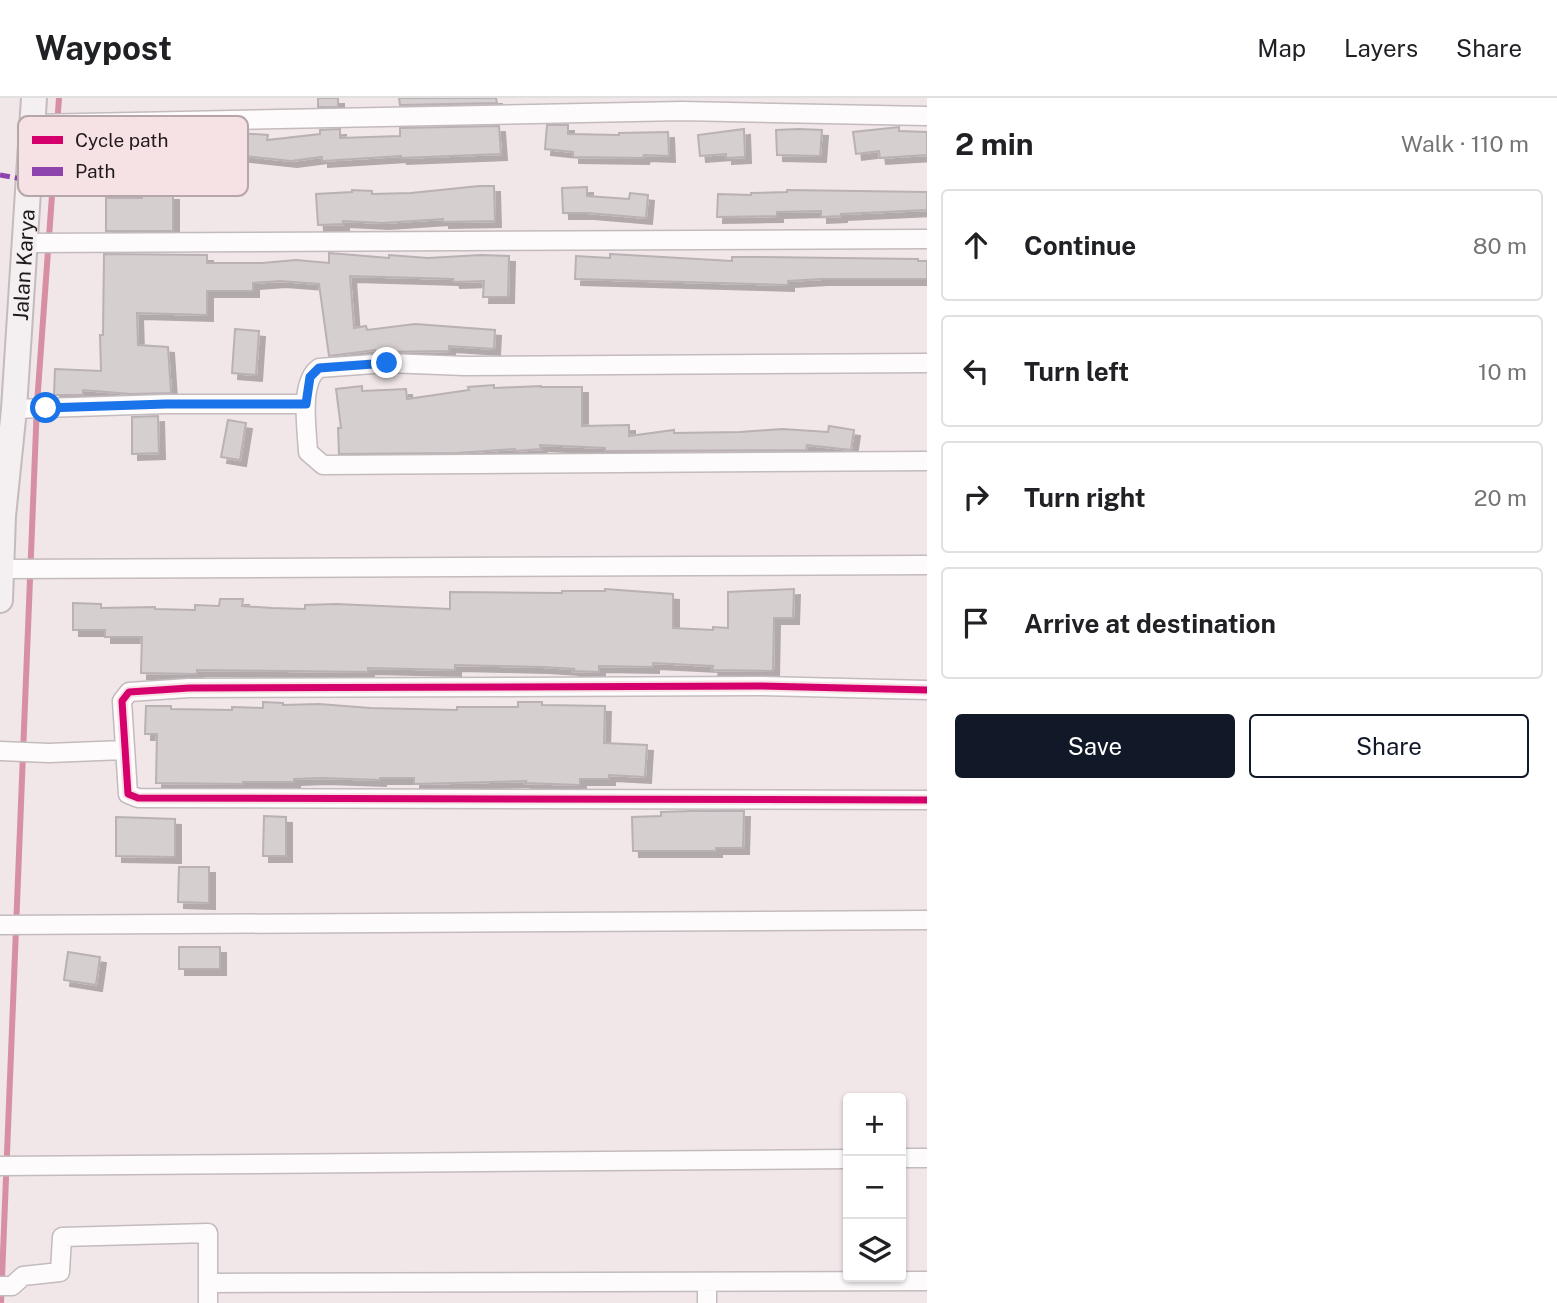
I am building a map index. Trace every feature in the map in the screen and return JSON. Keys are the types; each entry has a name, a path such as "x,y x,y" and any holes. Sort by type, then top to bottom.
{"street":[{"name":"Jalan Karya","path":"34,98 38,116"},
{"path":"248,119 682,111 927,116"},
{"name":"Jalan Karya","path":"0,600 3,516 31,243 29,196"},
{"path":"31,243 927,239"},
{"path":"927,363 465,366 387,363 319,368 310,377 306,404 308,452 323,466 927,460"},
{"path":"13,419 46,408 166,404 306,404"},
{"path":"1,569 927,565"},
{"path":"927,690 747,686 203,688 129,692 122,701 128,794 138,799 927,800"},
{"path":"4,752 124,750"},
{"path":"2,925 927,920"},
{"path":"906,1158 927,1158"},
{"path":"8,1166 843,1159"},
{"path":"6,1286 23,1276 60,1272 62,1237 208,1233 208,1303"},
{"path":"208,1283 927,1281"},
{"path":"707,1282 707,1303"}],"building":[{"path":"318,98 338,98 338,107 318,107"},
{"path":"399,98 496,98 497,103 400,105"},
{"path":"547,125 568,125 568,134 668,132 669,156 573,157 573,152 545,149"},
{"path":"499,126 501,154 322,161 322,157 291,161 248,156 248,134 268,135 267,140 340,129 340,138 400,136 400,128"},
{"path":"899,127 899,131 927,132 927,155 880,158 879,151 856,154 853,132"},
{"path":"744,129 745,157 726,158 726,154 700,156 698,135"},
{"path":"776,130 822,130 820,156 777,155"},
{"path":"494,186 495,221 343,221 343,224 318,225 316,194 352,190 372,191 372,194 411,193"},
{"path":"587,187 587,196 629,199 630,193 648,195 646,218 563,213 562,188"},
{"path":"787,190 927,192 927,210 821,217 821,211 777,212 777,216 717,217 718,194 751,195"},
{"path":"173,196 173,231 106,231 106,198"},
{"path":"329,253 389,258 389,255 428,258 509,256 508,297 483,297 484,281 454,282 453,279 350,276 354,328 366,326 367,330 415,324 495,330 494,349 449,346 449,351 375,350 329,356 319,284 280,281 253,283 253,291 207,291 207,315 137,313 138,345 168,347 171,393 131,394 83,390 83,395 54,395 55,369 101,371 104,254 207,255 207,263 296,260 329,263"},
{"path":"610,254 732,261 732,257 918,259 927,261 927,279 822,279 788,281 788,285 575,279 576,256 610,258"},
{"path":"235,329 259,331 256,375 232,373"},
{"path":"494,385 494,388 582,387 582,426 629,425 629,436 674,430 674,433 782,429 828,432 829,426 854,430 851,450 807,445 806,450 605,451 605,448 540,445 541,449 515,451 339,454 338,428 341,428 336,389 362,386 362,391 406,389 407,399 469,390 468,387"},
{"path":"158,416 159,453 132,454 132,417"},
{"path":"228,420 246,423 240,460 221,457"},
{"path":"605,589 673,594 673,628 713,630 713,627 728,628 728,592 794,589 793,618 774,618 773,671 712,670 713,666 653,663 653,667 599,666 599,672 543,667 455,665 455,670 368,668 368,672 197,670 197,674 141,673 142,637 105,637 105,630 73,630 73,603 101,604 101,608 155,607 195,610 195,605 219,606 220,599 243,599 242,606 272,608 305,609 305,605 336,604 450,609 450,592 562,593"},
{"path":"263,702 283,705 457,710 457,707 518,707 518,702 605,706 604,743 647,745 645,777 609,775 609,779 580,779 580,785 525,783 526,781 414,784 414,778 322,778 243,784 156,783 157,734 145,734 146,706 232,710 232,707 263,708"},
{"path":"692,811 744,811 743,848 716,848 716,851 633,851 632,817"},
{"path":"264,816 286,817 286,856 263,856"},
{"path":"116,817 175,819 175,857 116,856"},
{"path":"179,867 209,867 209,903 178,902"},
{"path":"179,947 220,947 220,969 179,969"},
{"path":"68,952 100,957 96,985 64,980"}],"waterway":[{"path":"58,116 59,98"},
{"path":"1,1303 37,404 52,196"}],"marked path":[{"path":"0,175 18,178"}],"cycle path":[{"path":"927,690 761,686 189,688 129,692 122,701 128,794 138,798 927,800"}],"route":[{"path":"46,408 166,404 306,404 310,377 315,370 387,363"}]}
